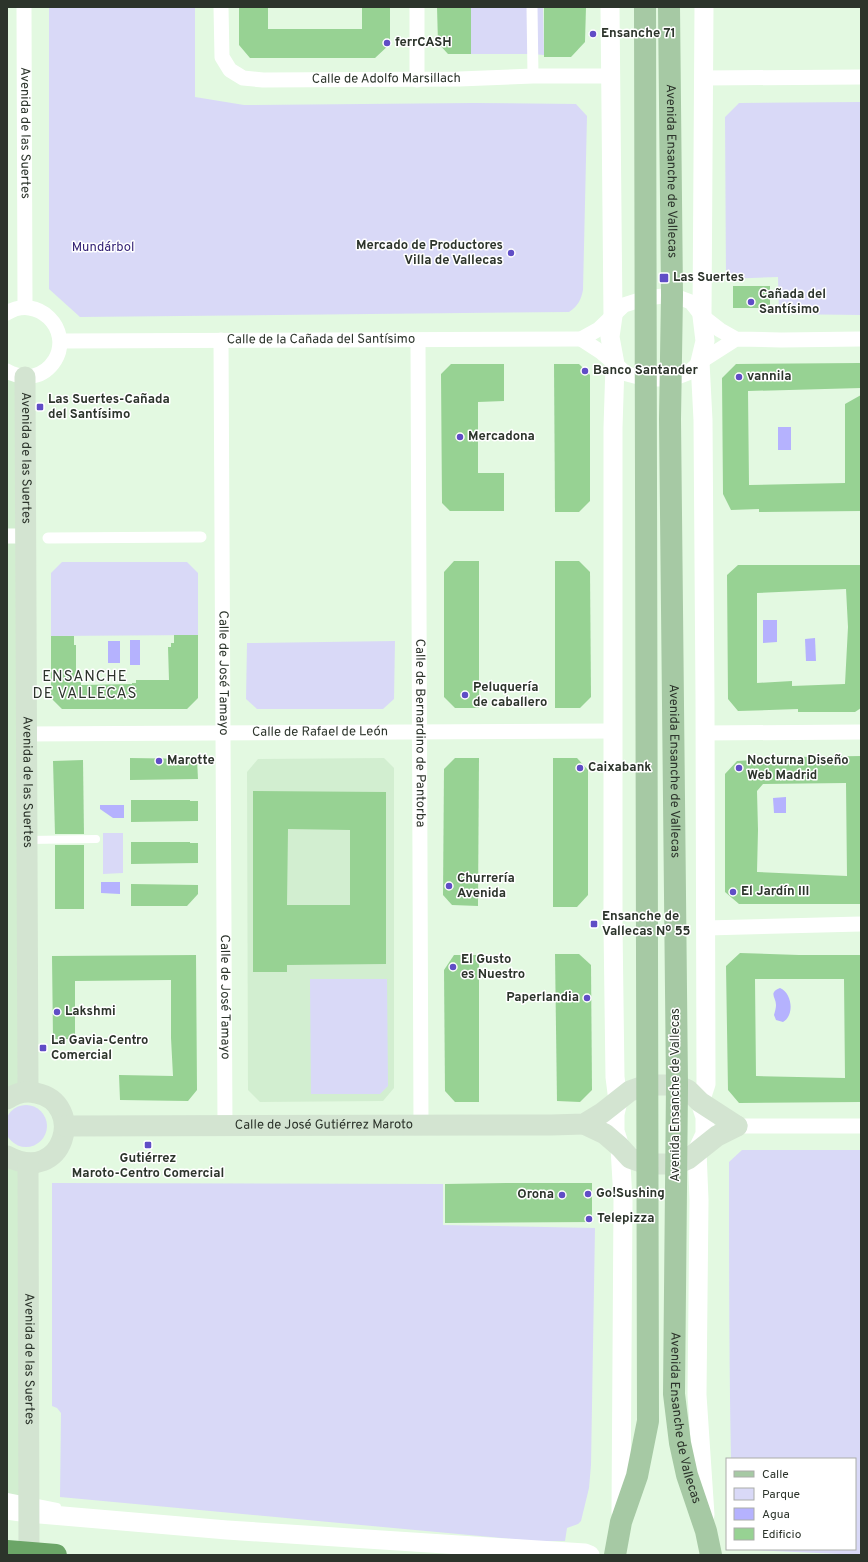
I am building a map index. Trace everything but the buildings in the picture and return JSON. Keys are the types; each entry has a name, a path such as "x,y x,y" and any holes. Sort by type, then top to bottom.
{"highway":[{"path":"7,1551 56,1555"}],"main road":[{"name":"Avenida Ensanche de Vallecas","path":"615,1555 621,1522 637,1476 648,1421 645,7"},
{"name":"Avenida Ensanche de Vallecas","path":"669,7 672,295 672,379 670,427 672,707 677,1085 674,1394 680,1442 687,1475 706,1530 711,1555"},
{"name":"Avenida de las Suertes","path":"16,374 16,536 27,734 28,1091"},
{"name":"Calle de José Gutiérrez Maroto","path":"584,1124 602,1113 630,1091 647,1085 677,1085"},
{"path":"677,1085 688,1090 700,1102 737,1126"},
{"path":"7,1099 18,1093 28,1091 42,1094 54,1101 62,1113 65,1126 63,1141 55,1153 42,1161 28,1164 17,1162 7,1156"},
{"name":"Calle de José Gutiérrez Maroto","path":"65,1126 421,1126 584,1124 605,1134 630,1158 647,1164 677,1164"},
{"path":"677,1164 688,1159 717,1136 737,1126"},
{"name":"Avenida de las Suertes","path":"28,1164 29,1555"}],"street":[{"name":"Avenida de las Suertes","path":"24,7 26,307"},
{"name":"Calle de Adolfo Marsillach","path":"221,7 222,57 230,70 243,78 263,80 417,80 533,76 610,76"},
{"path":"417,7 417,80"},
{"path":"532,7 533,76"},
{"name":"Avenida Ensanche de Vallecas","path":"610,7 614,316 610,337 614,364 614,1049 618,1101 615,1114 615,1131 620,1147 623,1200 621,1522"},
{"name":"Avenida Ensanche de Vallecas","path":"704,7 702,316 705,341 700,362 703,420 706,1084 700,1102 705,1117 705,1134 697,1151 699,1200 697,1395 706,1530"},
{"path":"704,78 861,77"},
{"path":"736,338 700,362 688,373 672,379 646,379 627,374 601,352 581,339 599,328 614,316 624,305 646,298 672,295 691,302 702,316 720,330 736,338 781,340 861,339"},
{"path":"7,313 13,309 26,307 38,309 49,316 58,328 61,341 59,353 51,366 39,375 16,374"},
{"name":"Calle de la Cañada del Santísimo","path":"61,341 418,341 581,339"},
{"name":"Calle de José Tamayo","path":"221,340 225,1126"},
{"name":"Calle de Bernardino de Pantorba","path":"418,341 421,1126"},
{"path":"48,538 201,537"},
{"name":"Calle de Rafael de León","path":"27,734 613,731"},
{"path":"705,733 861,732"},
{"path":"706,928 861,924"},
{"path":"737,1126 861,1126"},
{"path":"7,1510 227,1530 585,1553 590,1555"}],"lane":[{"path":"27,840 96,839"},
{"path":"7,1498 64,1508 227,1530"}],"shaded area":[{"path":"7,371 25,377 28,1091 7,1099"},
{"path":"384,758 394,768 394,1088 383,1101 260,1102 248,1090 247,772 258,759"},
{"path":"7,1156 28,1164 28,1513 7,1510"}],"green space":[{"name":"Mundárbol","path":"49,7 195,7 195,97 244,105 473,103 576,104 587,116 583,290 579,302 569,312 80,317 49,289"},
{"path":"471,7 543,7 544,55 471,54"},
{"path":"861,102 861,315 779,314 778,277 726,279 725,117 739,103"},
{"path":"62,562 187,562 198,573 198,635 51,636 51,573"},
{"path":"395,641 394,699 383,709 257,709 246,699 247,643"},
{"path":"103,833 123,833 123,873 103,874"},
{"path":"310,979 387,979 388,1086 380,1094 311,1094"},
{"path":"26,1105 41,1111 47,1126 41,1141 26,1147 11,1141 5,1126 11,1111"},
{"path":"742,1150 861,1150 861,1555 753,1550 856,1550 856,1458 731,1458 729,1348 729,1162"},
{"path":"52,1183 443,1184 443,1225 595,1228 591,1465 589,1488 581,1521 578,1524 567,1528 565,1541 533,1541 60,1497 61,1413 57,1408 52,1406"}],"water":[{"path":"778,427 791,427 791,450 778,450"},
{"path":"763,620 777,620 777,642 763,643"},
{"path":"815,638 816,661 806,661 805,639"},
{"path":"130,640 140,640 140,665 130,665"},
{"path":"108,641 120,641 120,663 108,663"},
{"path":"786,797 786,813 774,813 773,798"},
{"path":"100,805 124,805 124,818 113,818 100,809"},
{"path":"101,882 120,882 120,894 101,893"},
{"path":"780,988 787,994 790,1004 789,1014 787,1019 783,1022 776,1020 774,1015 776,1002 773,993"}],"place":[{"name":"Ensanche 71","path":"593,34"},
{"name":"ferrCASH","path":"387,43"},
{"name":"Mercado de Productores Villa de Vallecas","path":"511,253"},
{"name":"Las Suertes","path":"664,278"},
{"name":"Cañada del Santísimo","path":"751,302"},
{"name":"Banco Santander","path":"585,371"},
{"name":"vannila","path":"739,377"},
{"name":"Las Suertes-Cañada del Santísimo","path":"40,407"},
{"name":"Mercadona","path":"460,437"},
{"name":"Peluquería de caballero","path":"465,695"},
{"name":"Marotte","path":"159,761"},
{"name":"Caixabank","path":"580,768"},
{"name":"Nocturna Diseño Web Madrid","path":"739,768"},
{"name":"Churrería Avenida","path":"449,886"},
{"name":"El Jardín III","path":"733,892"},
{"name":"Ensanche de Vallecas Nº 55","path":"594,924"},
{"name":"El Gusto es Nuestro","path":"453,967"},
{"name":"Paperlandia","path":"587,998"},
{"name":"Lakshmi","path":"57,1012"},
{"name":"La Gavia-Centro Comercial","path":"43,1048"},
{"name":"Gutiérrez Maroto-Centro Comercial","path":"148,1145"},
{"name":"Go!Sushing","path":"588,1194"},
{"name":"Orona","path":"562,1195"},
{"name":"Telepizza","path":"589,1219"}],"district":[{"name":"ENSANCHE DE VALLECAS","path":"85,686"}]}
